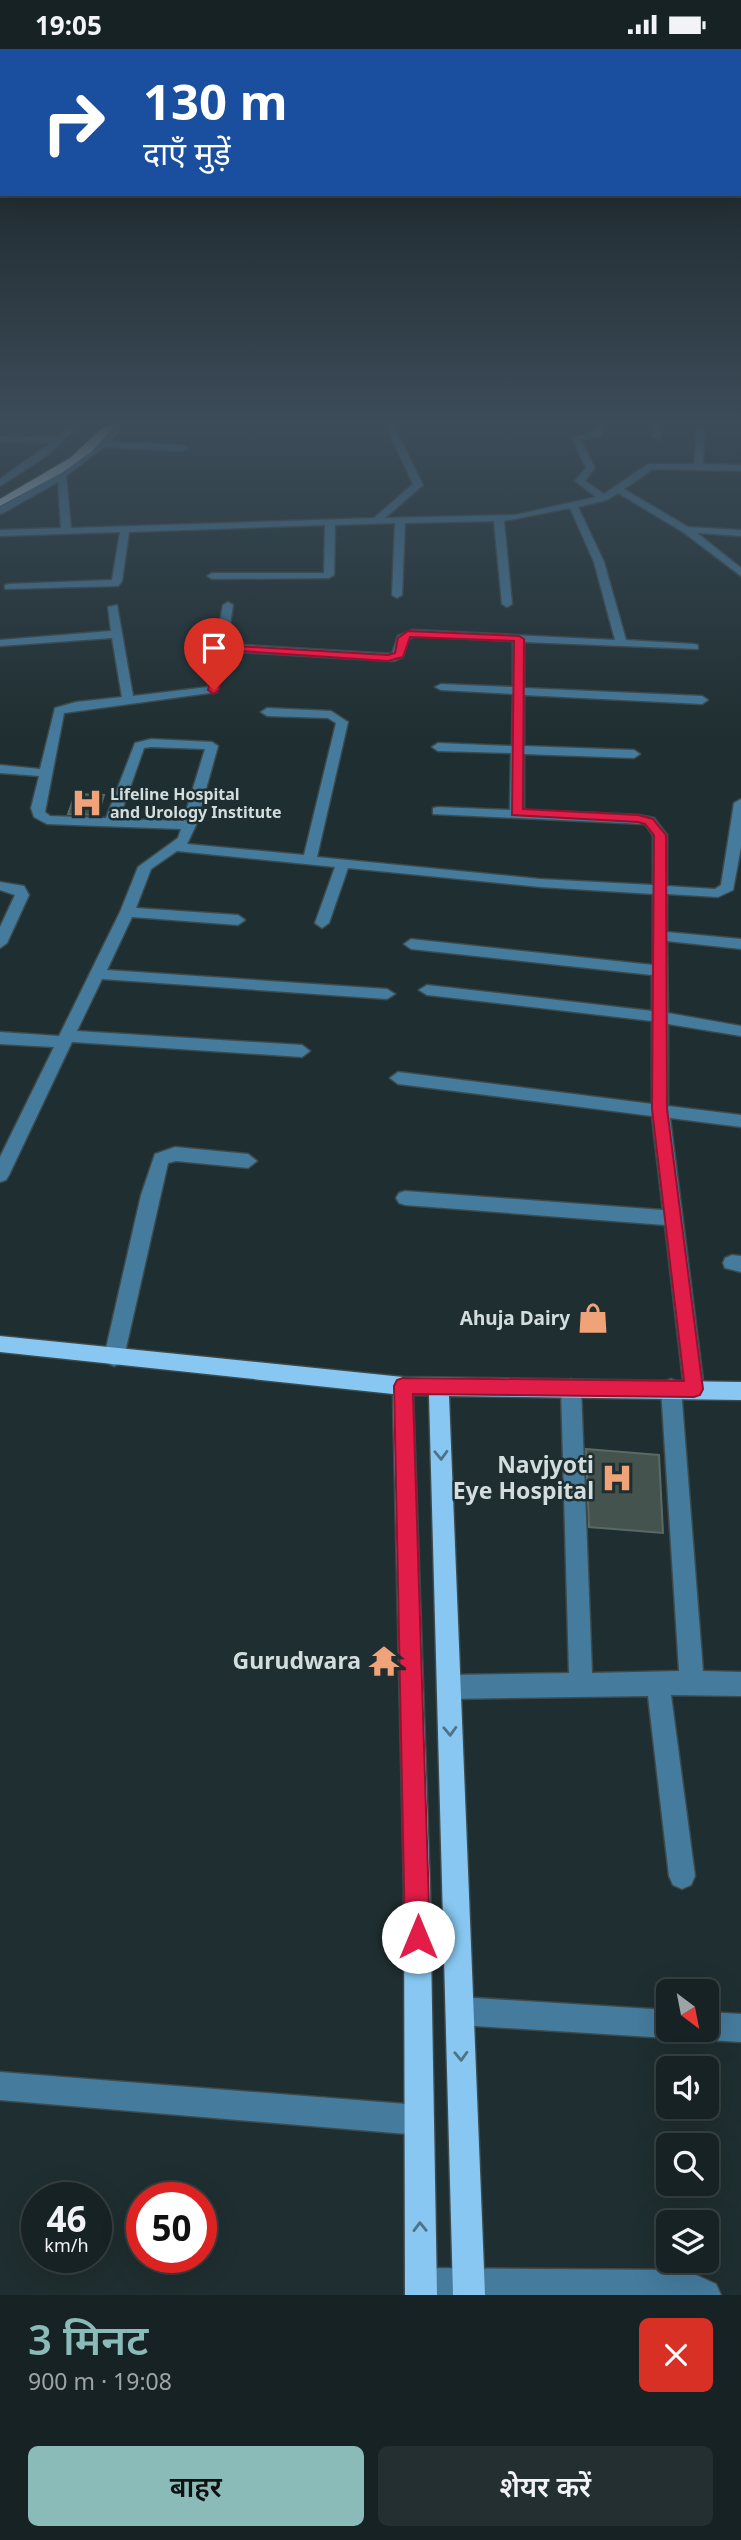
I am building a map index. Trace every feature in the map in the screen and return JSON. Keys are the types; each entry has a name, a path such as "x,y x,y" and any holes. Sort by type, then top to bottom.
{"main road":[{"path":"0,1344 403,1386 741,1391"},
{"path":"403,1386 415,1771 421,2289"},
{"path":"439,1387 469,2289"}],"street":[{"path":"0,533 36,531"},
{"path":"9,587 114,584 117,580 125,531"},
{"path":"212,576 326,576 330,573 330,531"},
{"path":"397,595 400,531"},
{"path":"500,531 507,604"},
{"path":"585,531 599,562 621,643"},
{"path":"687,531 741,573"},
{"path":"701,531 741,533"},
{"path":"189,825 42,818 38,808 58,711 128,700 209,693 214,688 228,605"},
{"path":"113,607 128,700"},
{"path":"0,643 117,634"},
{"path":"222,647 388,658 400,655 402,638 408,634 694,647"},
{"path":"517,812 519,639"},
{"path":"441,687 702,700"},
{"path":"267,712 331,715 342,722 310,859"},
{"path":"0,1175 127,912 145,867 184,840 212,746 151,743 139,746 111,823"},
{"path":"438,747 634,754"},
{"path":"0,769 47,773"},
{"path":"438,810 517,812 649,821 660,835 660,1109 673,1217 683,1389 691,1683"},
{"path":"177,847 540,883 662,892 718,893 728,887 740,811"},
{"path":"322,923 342,863"},
{"path":"0,885 19,889 22,895 0,943"},
{"path":"127,912 238,920"},
{"path":"661,936 741,944"},
{"path":"411,944 661,971"},
{"path":"96,974 387,994"},
{"path":"427,990 661,1017 741,1031"},
{"path":"0,1038 302,1051"},
{"path":"398,1078 741,1121"},
{"path":"114,1357 150,1195 161,1159 175,1154 248,1161"},
{"path":"405,1198 673,1217"},
{"path":"571,1388 581,1685"},
{"path":"658,1684 682,1876"},
{"path":"449,1687 741,1684"},
{"path":"460,2011 656,2023"},
{"path":"719,2027 741,2028"},
{"path":"0,2086 419,2120"},
{"path":"421,2289 685,2287 705,2295"}],"building":[{"path":"75,794 104,795 98,815 68,814"},
{"path":"586,1449 659,1455 663,1533 589,1527"}],"place":[{"name":"Lifeline Hospital and Urology Institute","path":"87,803"},
{"name":"Ahuja Dairy","path":"593,1318"},
{"name":"Navjyoti Eye Hospital","path":"617,1478"},
{"name":"Gurudwara","path":"384,1661"}],"route":[{"path":"214,690 222,647 394,658 400,655 404,635 412,633 519,639 517,812 638,819 649,821 656,826 660,835 660,1109 694,1389 403,1386 418,1937"}]}
